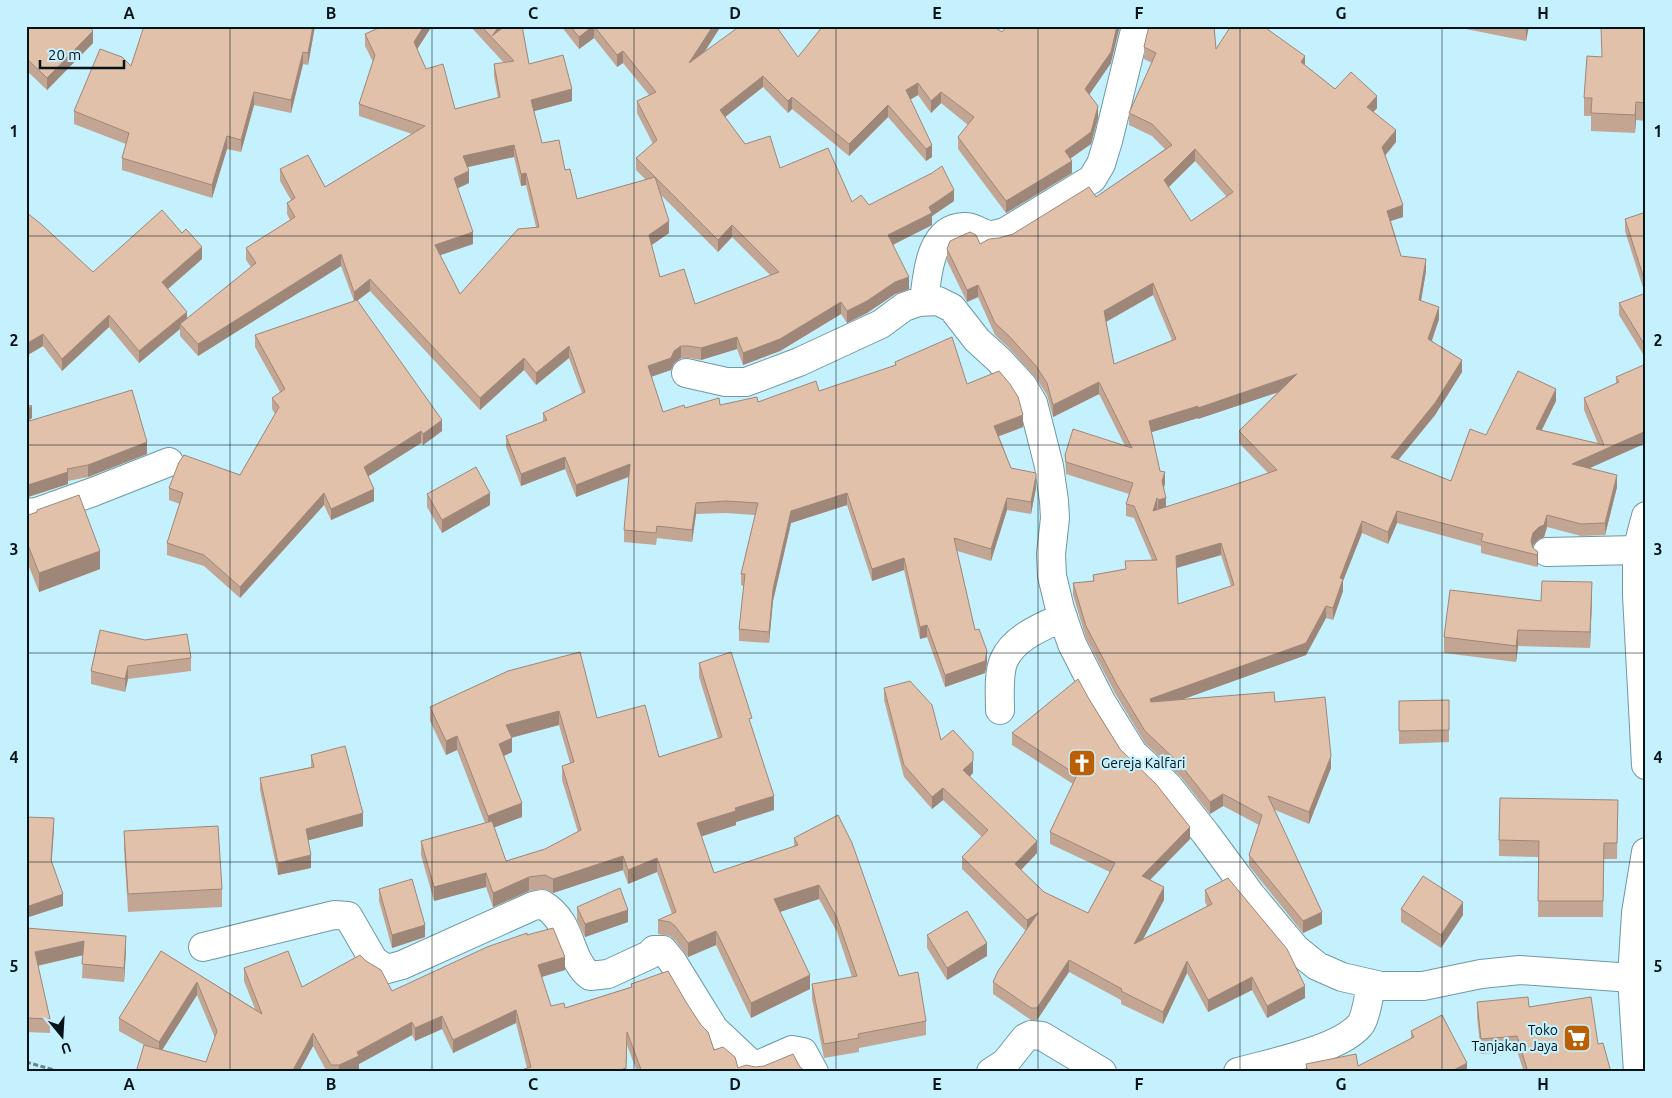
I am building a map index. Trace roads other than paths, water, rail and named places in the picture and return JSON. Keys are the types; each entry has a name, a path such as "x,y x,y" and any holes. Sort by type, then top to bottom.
{"street":[{"path":"924,302 929,267 934,250 940,240 953,229 966,226 991,235 1005,232 1092,179 1100,164 1108,141 1136,26"},
{"path":"686,373 726,382 746,382 799,362 881,324 904,307 938,301 952,308 977,340 1023,386 1033,403 1049,466 1054,501 1055,518 1051,554 1052,576 1072,644 1102,702 1133,753 1168,786 1251,895 1296,949 1317,966 1342,977 1381,986 1423,986 1481,974 1520,970 1632,978"},
{"path":"26,514 37,512 93,492 168,462"},
{"path":"1646,516 1637,550 1637,595 1646,765"},
{"path":"1547,552 1637,550"},
{"path":"1000,710 1003,661 1012,647 1029,634 1063,617"},
{"path":"1638,1072 1641,1032 1632,978 1636,913 1646,852"},
{"path":"203,946 334,915 348,916 374,961 387,969 402,965 533,906 542,904 552,910 564,924 583,970 590,976 608,974 654,950 663,950 672,960 714,1029 750,1064 758,1065 792,1050 803,1052 814,1072"},
{"path":"1238,1072 1329,1046 1349,1034 1362,1024 1372,984"},
{"path":"991,1072 1005,1063 1025,1038 1031,1035 1042,1036 1102,1072"}],"place":[{"name":"Gereja Kalfari","path":"1082,763"},
{"name":"Toko Tanjakan Jaya","path":"1577,1038"}]}
